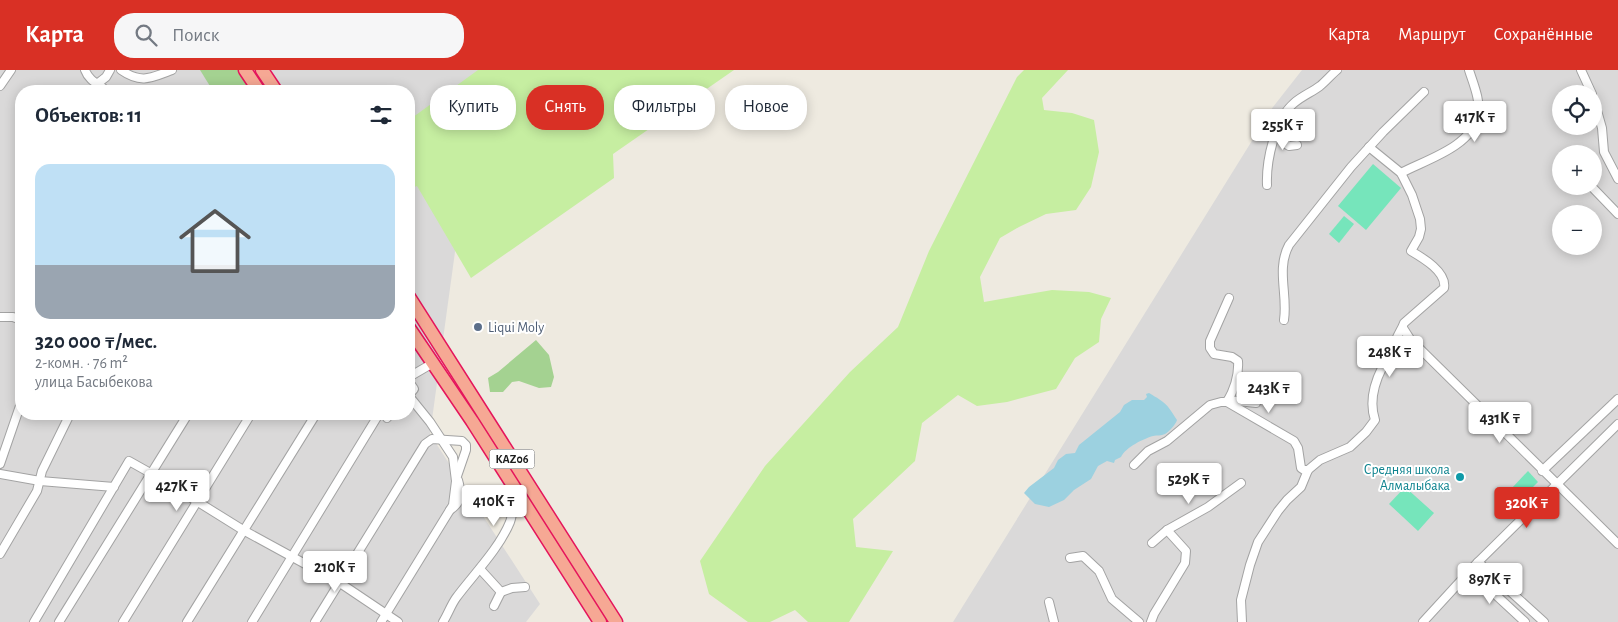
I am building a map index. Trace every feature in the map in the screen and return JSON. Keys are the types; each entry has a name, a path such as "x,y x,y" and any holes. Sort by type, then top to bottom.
{"highway":[{"path":"245,70 255,85"},
{"path":"262,70 272,85"},
{"name":"KАZ06","path":"415,306 616,622"},
{"name":"KАZ06","path":"415,338 433,363 600,622"}],"street":[{"path":"85,70 89,78 97,84 106,78 110,70"},
{"path":"121,70 130,76 142,80 172,70"},
{"path":"1267,185 1267,172 1273,144 1283,116 1295,102 1319,86 1337,70"},
{"path":"1401,173 1446,152 1466,137 1473,127 1478,115 1478,102 1469,70"},
{"path":"1581,70 1588,85"},
{"path":"0,86 10,71"},
{"path":"1284,320 1286,307 1282,271 1285,253 1330,193 1369,147 1424,92"},
{"path":"1283,116 1281,138 1289,146 1297,145"},
{"path":"1602,128 1604,152 1618,179"},
{"path":"1305,469 1350,447 1366,432 1375,420 1371,404 1372,397 1383,365 1394,351 1395,341 1403,328 1404,322 1444,288 1445,284 1439,272 1411,251 1419,237 1420,219 1412,195 1401,173 1369,147"},
{"path":"1600,195 1618,214"},
{"path":"1227,401 1232,394 1236,380 1238,361 1232,357 1214,354 1210,348 1210,341 1229,298"},
{"path":"0,317 15,318"},
{"path":"1403,328 1410,339 1618,544"},
{"path":"415,374 433,363"},
{"path":"1542,471 1618,399"},
{"path":"1227,401 1294,441 1305,469 1301,487 1278,511 1258,542 1243,589 1241,600 1242,622"},
{"path":"1134,465 1148,450 1167,441 1210,405 1227,401 1256,403"},
{"path":"381,622 450,510 455,494 456,479 453,457 415,404"},
{"path":"0,464 15,420"},
{"path":"0,554 37,491 42,471 67,420"},
{"path":"59,622 184,420"},
{"path":"123,622 247,420"},
{"path":"187,622 312,420"},
{"path":"252,622 375,420"},
{"path":"1423,622 1478,562 1618,424"},
{"path":"316,622 425,444 432,438 462,441 466,445 456,479"},
{"path":"34,622 129,461 291,558 340,583 398,622"},
{"path":"0,474 40,481 114,487"},
{"path":"1152,543 1167,530 1208,506 1241,483"},
{"path":"444,622 455,599 502,538 510,522 514,488"},
{"path":"1151,622 1185,562 1186,551 1167,530"},
{"path":"1070,558 1083,556 1092,564 1099,571 1112,599 1139,622"},
{"path":"1478,562 1544,622"},
{"path":"480,569 501,592"},
{"path":"1470,571 1525,622"},
{"path":"1495,595 1504,586"},
{"path":"494,606 501,592 512,588 525,587"},
{"path":"1049,602 1054,622"},
{"path":"1529,622 1536,615"}],"shaded area":[{"path":"0,70 480,70 478,85 430,85 430,130 472,130 430,434 540,604 526,622 0,622"},
{"path":"1302,70 1618,70 1618,622 953,622 1273,107"}],"green space":[{"path":"200,70 242,70 252,85 209,85"},
{"path":"478,70 734,70 712,85 614,85 614,130 648,130 613,154 614,178 471,278 417,186 415,187 415,116 430,105 430,130 516,130 516,85 457,85"},
{"path":"1024,70 1068,70 1042,98 1044,110 1072,113 1094,120 1099,152 1091,187 1076,210 1046,214 1000,238 980,277 984,302 1052,290 1089,292 1111,298 1101,319 1099,342 1075,358 1056,389 1007,402 977,406 958,395 922,423 915,461 853,519 856,547 893,551 849,622 808,622 795,610 770,622 748,622 709,594 700,561 765,466 850,372 898,327 929,251 1017,77"},
{"path":"1373,164 1401,188 1366,230 1338,206"},
{"path":"1344,216 1354,224 1339,243 1329,234"},
{"path":"536,340 549,355 554,377 551,387 539,388 519,381 512,382 503,392 490,392 488,378 498,372"},
{"path":"1528,471 1538,482 1521,499 1511,489"},
{"path":"1405,487 1434,513 1418,531 1389,504"}],"water":[{"path":"1149,393 1166,404 1177,420 1167,433 1149,437 1135,444 1115,460 1114,463 1107,461 1098,466 1091,479 1074,490 1064,500 1049,507 1035,504 1024,493 1054,468 1058,460 1066,454 1075,453 1079,445 1120,412 1124,405 1132,400 1144,400 1147,397 1146,394"}],"place":[{"name":"Liqui Moly","path":"478,327"},
{"name":"Средняя школа Алмалыбака","path":"1460,477"}]}
